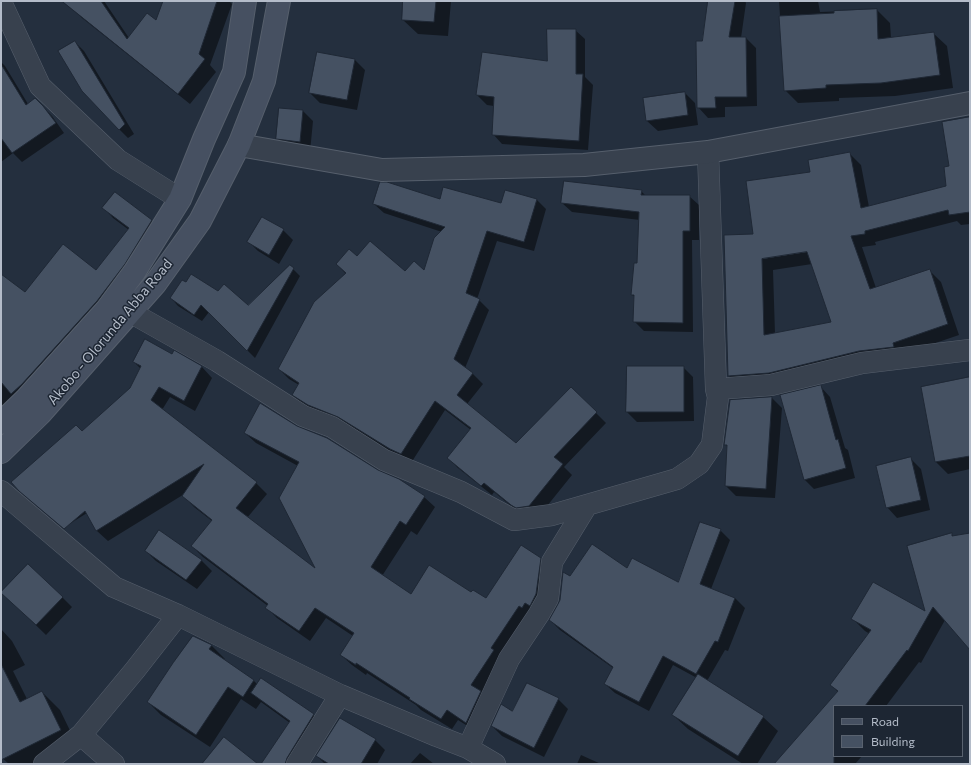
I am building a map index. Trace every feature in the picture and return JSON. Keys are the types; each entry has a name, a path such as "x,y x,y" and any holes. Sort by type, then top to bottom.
{"main road":[{"name":"Akobo - Olorunda Abba Road","path":"1,423 25,400 107,309 135,271 180,199 204,139 234,72 245,1"},
{"name":"Akobo - Olorunda Abba Road","path":"1,452 40,414 155,284 200,221 239,145 264,81 279,1"}],"street":[{"path":"1,2 40,86 118,160 180,199"},
{"path":"239,145 382,170 584,165 708,152 970,103"},
{"path":"130,312 217,361 303,416 332,427 384,460 461,492 514,520 552,515 677,479 699,464 712,445 718,397 716,389 708,152"},
{"path":"716,389 771,385 862,363 970,350"},
{"path":"1,491 114,587 178,615 340,695 468,748 495,764"},
{"path":"468,748 509,660 548,598 552,562 588,505"},
{"path":"44,764 81,735 178,615"},
{"path":"297,764 340,695"},
{"path":"81,735 114,764"}],"building":[{"path":"62,1 101,1 127,39 147,13 156,20 163,1 217,1 199,54 205,59 178,94"},
{"path":"403,1 436,1 434,22 402,20"},
{"path":"708,1 735,1 729,37 746,37 747,97 715,97 716,108 697,108 696,41 702,41"},
{"path":"877,9 878,39 934,32 940,75 881,83 826,85 826,88 784,91 779,16"},
{"path":"547,29 576,29 576,74 583,74 579,141 492,135 494,97 476,95 482,52 547,61"},
{"path":"75,41 125,124 119,130 82,91 58,51"},
{"path":"317,52 355,59 347,100 309,93"},
{"path":"1,64 26,105 35,98 56,123 12,153 1,138"},
{"path":"685,92 688,115 646,121 643,98"},
{"path":"279,108 303,110 300,142 276,139"},
{"path":"970,117 970,212 949,215 948,210 865,231 865,234 851,236 870,289 930,269 948,324 893,343 894,347 859,351 769,373 728,376 724,235 753,234 746,181 810,172 808,160 850,152 861,208 946,186 944,167 949,166 942,122","holes":["807,252 831,322 764,335 762,259"]},
{"path":"564,181 642,190 641,195 690,195 690,231 683,231 683,323 633,322 634,295 631,295 634,263 637,263 639,212 561,203"},
{"path":"380,182 387,182 440,199 443,187 501,203 505,190 537,199 524,242 487,231 466,293 480,299 454,359 473,373 457,395 516,443 571,387 597,412 554,457 563,464 529,506 516,508 484,483 481,486 447,458 471,428 435,401 401,454 390,449 338,417 308,405 292,395 299,383 278,369 314,302 346,273 336,264 349,249 357,256 370,241 405,271 414,261 424,270 434,238 445,227 373,204"},
{"path":"115,192 152,220 125,264 97,301 22,384 11,394 1,382 1,274 25,292 63,244 96,270 129,228 102,208"},
{"path":"262,217 284,229 269,255 247,242"},
{"path":"290,265 294,268 247,351 201,305 194,315 170,298 182,280 186,282 191,274 218,291 224,284 248,305"},
{"path":"145,339 172,354 174,350 202,366 184,401 159,387 151,400 257,482 236,508 315,568 279,498 299,462 244,433 260,403 297,426 327,438 378,470 399,479 425,496 406,525 400,521 371,567 411,594 429,565 471,592 473,590 486,598 521,545 541,558 536,594 530,606 525,603 522,608 519,606 491,648 494,650 471,685 481,691 466,723 447,710 441,719 356,663 356,665 340,655 354,633 315,608 299,631 265,608 268,604 191,546 212,520 182,496 204,464 96,531 85,511 64,529 19,491 11,482 76,425 82,431 130,388 141,366 133,362"},
{"path":"627,366 684,366 684,412 626,412"},
{"path":"970,377 970,456 935,462 921,387"},
{"path":"821,385 836,440 838,439 846,468 804,480 780,395"},
{"path":"772,397 766,489 725,486 727,445 724,445 730,400"},
{"path":"911,457 921,500 886,508 876,466"},
{"path":"700,522 721,529 700,584 735,598 718,642 715,641 696,674 663,656 639,702 604,684 613,667 549,620 560,600 563,572 570,576 592,544 627,568 632,558 678,582"},
{"path":"159,530 202,560 186,580 145,551"},
{"path":"952,533 952,536 970,533 970,650 933,607 908,651 907,650 866,705 833,705 834,764 774,764 838,691 830,685 871,630 851,619 873,582 925,611 907,546"},
{"path":"28,564 63,597 36,625 1,593"},
{"path":"193,636 212,645 209,649 254,680 243,697 228,687 196,735 147,702"},
{"path":"1,664 20,702 42,691 61,730 1,760"},
{"path":"698,674 764,716 738,756 672,715"},
{"path":"261,678 314,714 287,758 285,764 261,764 290,721 251,693"},
{"path":"527,683 559,698 534,748 491,726 501,704 512,711"},
{"path":"340,718 376,739 361,764 329,764 316,756"},
{"path":"224,737 258,764 202,764"}]}
